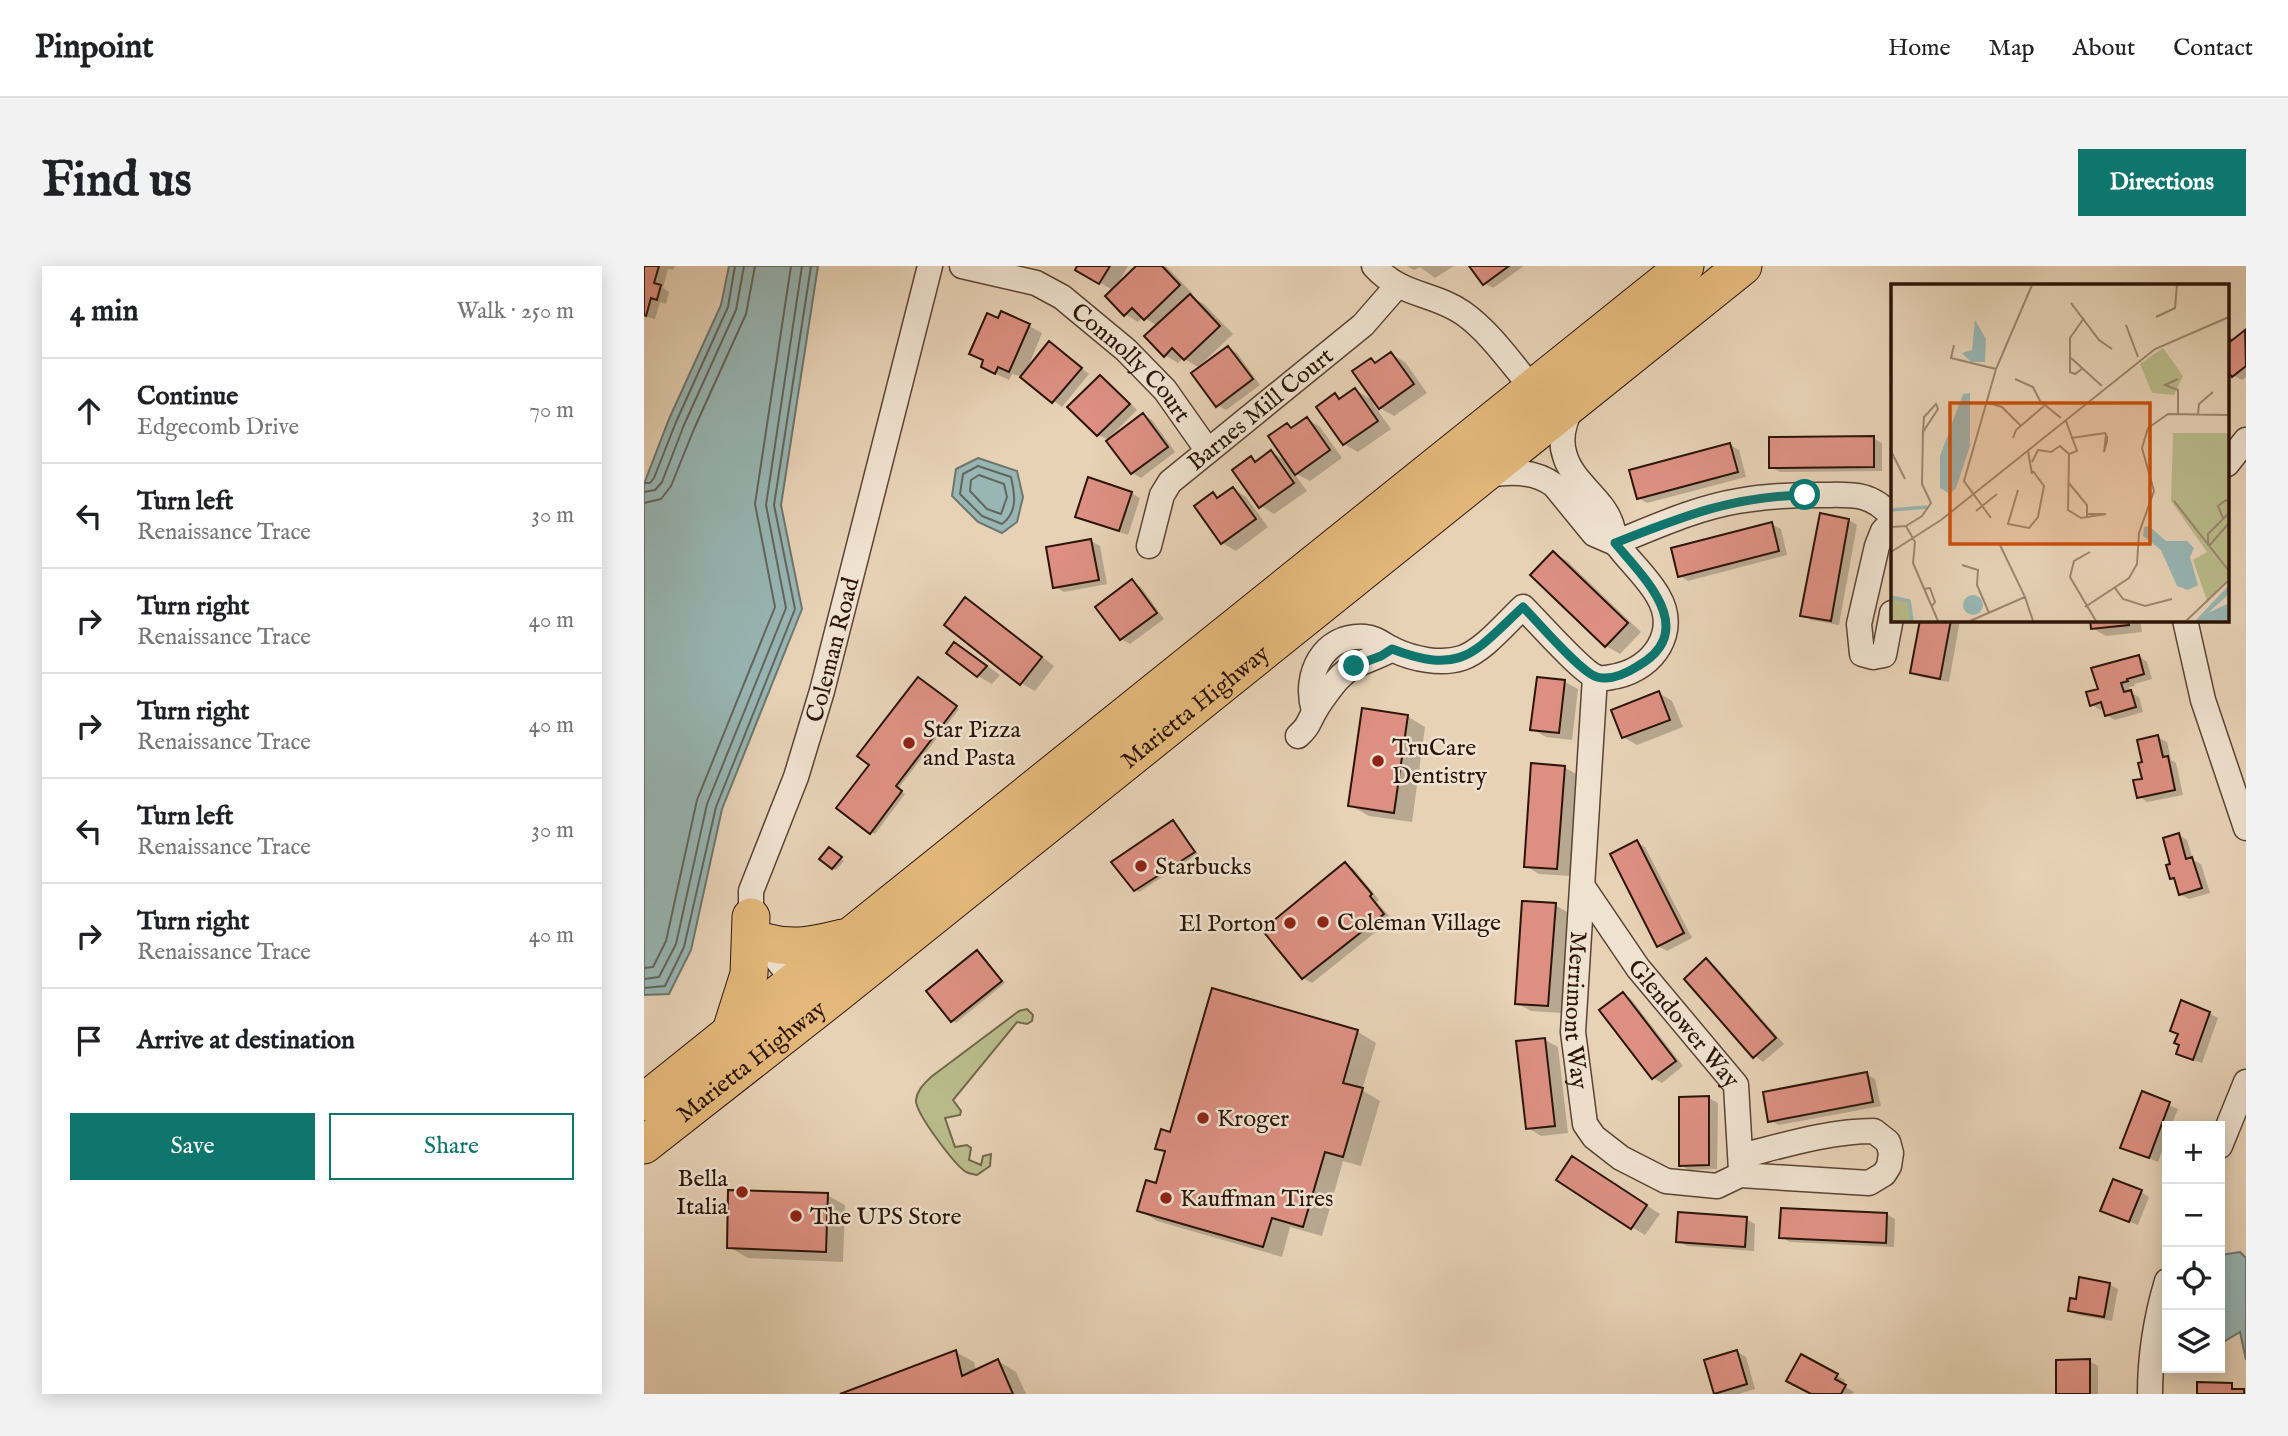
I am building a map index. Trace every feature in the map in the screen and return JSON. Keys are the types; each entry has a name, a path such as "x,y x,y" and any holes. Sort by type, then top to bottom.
{"highway":[{"name":"Marietta Highway","path":"644,1102 1685,266"},
{"name":"Marietta Highway","path":"644,1145 818,1009 1743,266"},
{"path":"731,1031 749,974 758,930 779,946 801,947 847,937"}],"street":[{"name":"Coleman Road","path":"758,930 751,891 796,778 822,691 930,266"},
{"name":"Connolly Court","path":"962,266 1036,284 1062,297 1126,350 1165,390 1208,451"},
{"path":"1374,266 1397,286 1462,312 1487,335 1532,388"},
{"name":"Barnes Mill Court","path":"1149,545 1162,495 1170,482 1363,325 1397,286"},
{"path":"1575,402 1563,430 1564,454 1573,472 1610,519 1615,543"},
{"path":"2228,463 2246,440"},
{"path":"1298,736 1310,724 1314,711 1310,695 1312,671 1320,657 1332,646 1346,640 1363,637 1379,640 1392,649 1435,661 1462,658 1480,648 1523,607 1595,677 1622,675 1657,652 1665,635 1665,615 1657,594 1615,543 1594,534 1548,480 1517,472 1482,476"},
{"path":"1615,543 1676,519 1737,501 1781,496 1861,496 1883,505 1891,517"},
{"path":"1891,520 1877,545 1859,624 1862,654 1873,657 1884,655 1891,618"},
{"path":"2185,621 2203,700 2246,828"},
{"name":"Merrimont Way","path":"1595,677 1573,1032 1585,1124 1594,1138 1621,1158 1666,1181 1689,1184 1717,1185 1741,1166 1825,1135 1874,1131 1888,1142 1891,1153 1889,1166 1884,1174 1868,1183 1741,1166"},
{"name":"Glendower Way","path":"1583,887 1638,968 1736,1086 1741,1166"},
{"path":"758,930 793,981 818,1009"},
{"path":"2225,1134 2246,1082"},
{"path":"2150,1394 2154,1340 2162,1297"}],"green space":[{"path":"1027,1009 1033,1015 1032,1021 1027,1024 1017,1022 953,1100 961,1111 960,1115 945,1118 955,1147 967,1145 971,1148 969,1160 981,1165 983,1156 991,1154 990,1166 977,1175 966,1172 953,1160 928,1127 917,1107 918,1093 931,1077 1019,1011"}],"water":[{"path":"729,266 818,266 781,505 802,609 722,809 691,950 669,994 644,995 644,484 669,419 721,305"},
{"path":"978,458 1017,471 1023,497 1017,522 1002,533 978,522 952,496 956,469"},
{"path":"2240,1252 2246,1258 2246,1360 2240,1332 2225,1341 2225,1254"}],"building":[{"path":"644,266 659,266 654,283 661,285 657,300 651,298 646,316 644,315"},
{"path":"1077,266 1110,266 1099,284 1075,270"},
{"path":"1136,266 1162,266 1180,285 1144,320 1132,308 1124,316 1105,296"},
{"path":"1469,266 1509,266 1483,285"},
{"path":"1190,294 1220,326 1184,360 1172,348 1164,357 1144,336"},
{"path":"1001,311 1030,324 1009,372 998,367 995,374 981,367 983,360 969,354 987,313 998,318"},
{"path":"2245,330 2246,366 2232,377 2228,371 2228,336 2231,341"},
{"path":"1049,341 1082,368 1052,403 1020,377"},
{"path":"1228,346 1253,379 1216,407 1191,373"},
{"path":"1391,352 1414,384 1379,409 1352,371 1371,358 1375,363"},
{"path":"1100,375 1130,404 1097,436 1067,407"},
{"path":"1355,388 1378,421 1343,445 1316,407 1335,393 1339,399"},
{"path":"1143,413 1168,447 1131,474 1106,441"},
{"path":"1307,417 1330,450 1295,475 1268,436 1287,423 1291,428"},
{"path":"1874,436 1874,467 1769,468 1769,437"},
{"path":"1730,443 1738,472 1637,499 1629,470"},
{"path":"1271,450 1294,483 1259,508 1232,470 1251,456 1255,462"},
{"path":"1088,477 1132,492 1119,531 1075,517"},
{"path":"1233,487 1256,519 1221,544 1194,506 1213,492 1217,498"},
{"path":"1820,513 1849,519 1831,621 1800,616"},
{"path":"1772,522 1779,551 1678,577 1671,548"},
{"path":"1091,539 1099,580 1053,588 1046,547"},
{"path":"1553,551 1628,623 1605,647 1530,575"},
{"path":"1132,579 1157,613 1120,640 1095,607"},
{"path":"965,597 1042,657 1020,685 944,625"},
{"path":"1920,621 1951,621 1940,679 1910,673"},
{"path":"2090,621 2128,621 2129,625 2091,629"},
{"path":"954,642 987,666 977,677 946,653"},
{"path":"2139,655 2144,674 2121,683 2124,692 2131,690 2136,707 2105,716 2101,702 2090,706 2086,692 2098,689 2091,668"},
{"path":"918,677 957,706 896,786 902,791 870,834 836,808 869,765 857,756"},
{"path":"1537,677 1565,680 1559,733 1530,730"},
{"path":"1659,691 1670,720 1622,738 1611,710"},
{"name":"TruCare Dentistry","path":"1362,708 1408,715 1394,813 1348,806"},
{"path":"2158,735 2163,757 2168,756 2175,790 2137,798 2133,780 2142,779 2138,763 2142,762 2137,740"},
{"path":"1531,763 1565,766 1557,869 1524,867"},
{"path":"1173,820 1195,852 1134,891 1111,862"},
{"path":"2179,833 2186,859 2192,857 2202,888 2179,895 2174,878 2170,879 2166,865 2170,864 2163,838"},
{"path":"1637,840 1684,933 1657,947 1610,854"},
{"path":"829,847 842,857 832,869 819,859"},
{"name":"Coleman Village","path":"1345,862 1372,894 1370,896 1384,914 1302,979 1262,930"},
{"path":"1522,901 1556,903 1548,1006 1515,1004"},
{"path":"977,950 1002,981 951,1022 926,991"},
{"path":"1706,958 1776,1038 1753,1058 1684,979"},
{"path":"1212,988 1358,1030 1343,1083 1363,1088 1343,1157 1325,1152 1303,1227 1272,1218 1263,1247 1137,1211 1146,1180 1156,1183 1165,1151 1155,1149 1161,1129 1170,1132"},
{"path":"1623,992 1676,1061 1652,1079 1599,1010"},
{"path":"2181,1000 2210,1012 2193,1060 2176,1054 2179,1045 2174,1043 2178,1034 2170,1031"},
{"path":"1545,1038 1555,1126 1526,1129 1516,1041"},
{"path":"1867,1072 1873,1102 1768,1122 1763,1092"},
{"path":"2142,1091 2170,1102 2149,1158 2120,1148"},
{"path":"1709,1096 1709,1165 1679,1166 1679,1097"},
{"path":"1572,1156 1647,1205 1631,1229 1556,1180"},
{"path":"2113,1179 2142,1190 2129,1222 2100,1211"},
{"path":"728,1190 828,1193 826,1252 727,1248"},
{"path":"1781,1208 1887,1213 1886,1243 1779,1238"},
{"path":"1678,1212 1747,1217 1745,1247 1676,1242"},
{"path":"2079,1277 2110,1283 2104,1317 2068,1311 2070,1298 2076,1299"},
{"path":"956,1350 962,1376 998,1359 1013,1394 840,1394"},
{"path":"1737,1350 1747,1384 1714,1394 1704,1360"},
{"path":"1801,1354 1838,1374 1835,1379 1846,1385 1841,1394 1811,1394 1786,1381"},
{"path":"2090,1359 2090,1394 2056,1394 2056,1360"},
{"path":"2197,1382 2232,1383 2232,1389 2244,1389 2244,1394 2197,1394"}],"place":[{"name":"Star Pizza and Pasta","path":"909,743"},
{"name":"TruCare Dentistry","path":"1378,761"},
{"name":"Starbucks","path":"1141,866"},
{"name":"Coleman Village","path":"1323,922"},
{"name":"El Porton","path":"1290,923"},
{"name":"Kroger","path":"1203,1118"},
{"name":"Bella Italia","path":"742,1192"},
{"name":"Kauffman Tires","path":"1166,1198"},
{"name":"The UPS Store","path":"796,1216"}],"route":[{"path":"1354,666 1392,649 1435,661 1462,658 1480,648 1523,607 1595,677 1622,675 1657,652 1665,635 1665,615 1657,594 1615,543 1676,519 1737,501 1805,495"}]}
